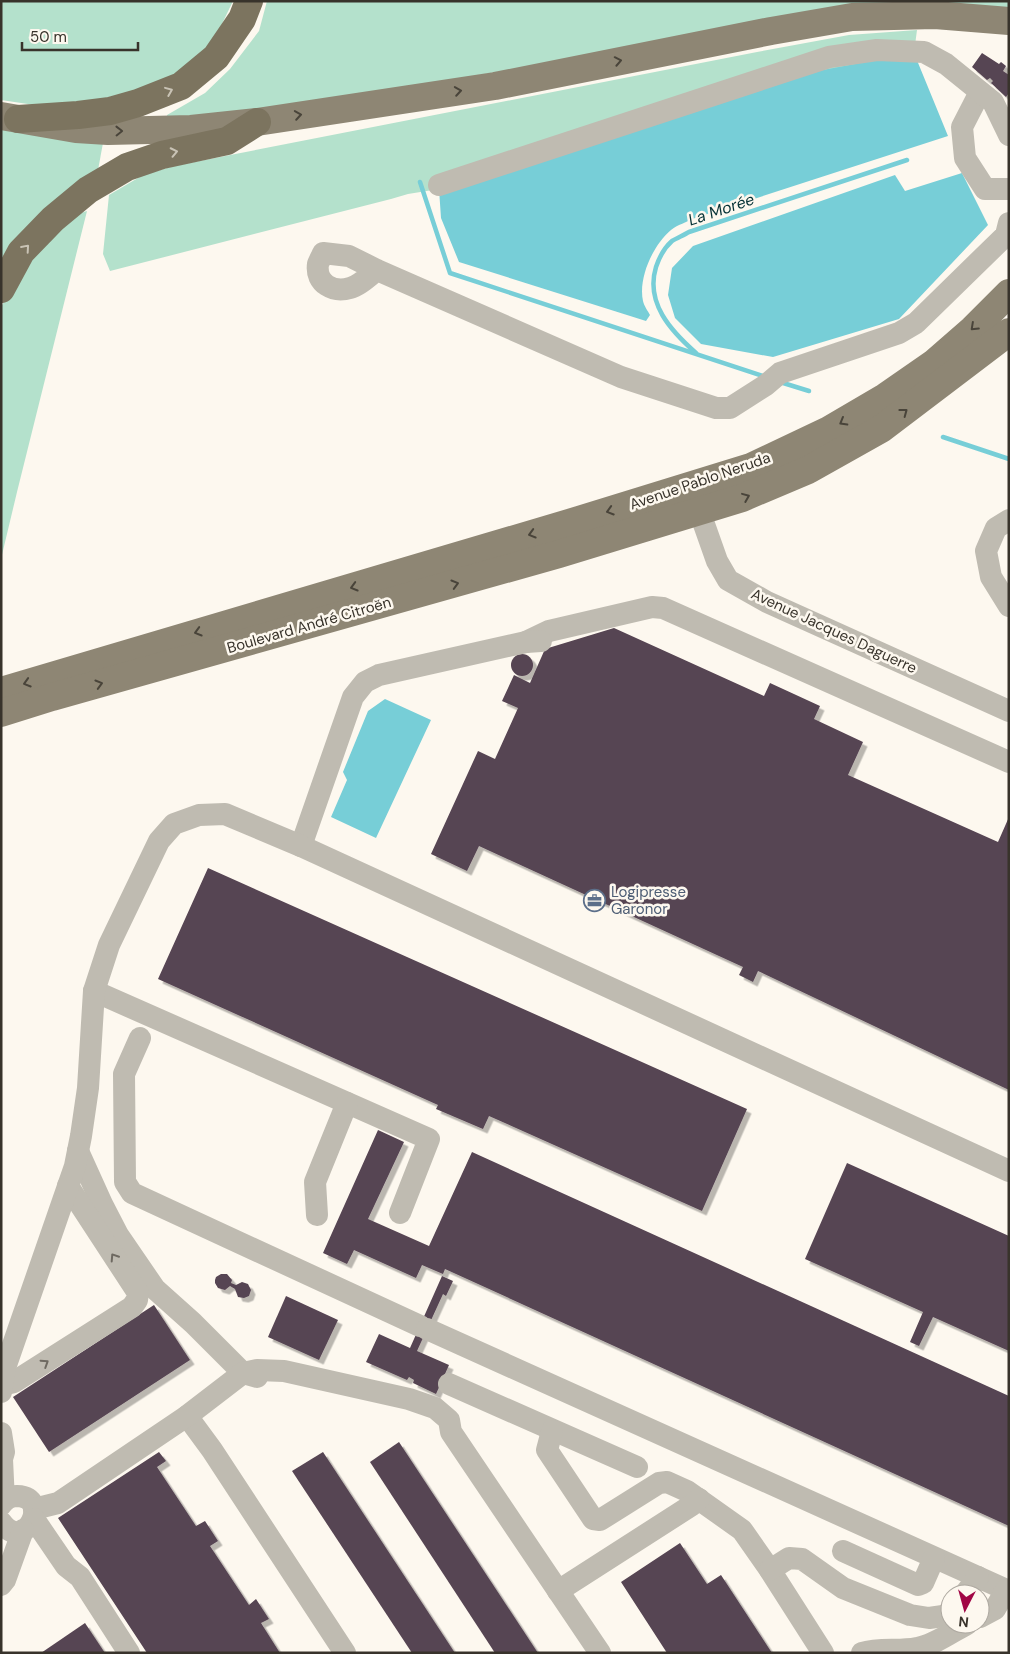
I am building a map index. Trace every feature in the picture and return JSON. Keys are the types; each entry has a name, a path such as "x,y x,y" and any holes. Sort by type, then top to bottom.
{"highway":[{"path":"10,117 78,115 110,111 138,103 181,86 216,58 242,19 249,1"},
{"path":"1,290 21,252 52,218 88,190 127,168 162,155 227,141 257,122"}],"main road":[{"path":"10,117 76,128 108,131 191,129 257,122 495,86 771,31 852,17 935,15 1009,21"},
{"name":"Avenue Pablo Neruda","path":"579,520 751,467 827,431 885,397 934,363 973,329 1009,293"},
{"name":"Avenue Pablo Neruda","path":"617,537 742,498 808,470 881,429 1009,332"},
{"name":"Boulevard André Citroën","path":"1,713 53,686 579,520"},
{"name":"Boulevard André Citroën","path":"1,691 53,686 559,554 617,537"}],"street":[{"path":"439,185 829,56 878,50 924,52 946,64 993,102 1009,135"},
{"path":"980,92 962,127 965,158 985,189 1009,189"},
{"path":"377,270 621,376 716,408 730,408 773,379 899,333 916,323 1006,235 1009,222"},
{"name":"Avenue Jacques Daguerre","path":"690,486 717,562 728,580 767,602 1009,711"},
{"path":"1009,520 996,528 986,551 991,577 1009,606"},
{"path":"301,846 323,759 353,697 365,682 379,675 526,642 549,631 652,607 663,608 1009,762"},
{"path":"2,1389 4,1368 75,1166 88,1088 94,992 109,945 159,841 174,824 199,814 225,814 301,846 1009,1171"},
{"path":"94,992 429,1140 400,1213"},
{"path":"140,1038 124,1074 125,1182 132,1193 423,1328 934,1558 969,1584"},
{"path":"317,1215 315,1182 347,1103"},
{"path":"78,1151 118,1235 155,1289 193,1323 243,1373 408,1411 427,1419 442,1432 451,1432 600,1653"},
{"path":"2,1389 132,1307 136,1300 138,1293 68,1186"},
{"path":"14,1515 58,1503 187,1416 243,1373"},
{"path":"449,1384 552,1431 638,1467"},
{"path":"187,1416 212,1450 344,1653"},
{"path":"552,1431 547,1450 594,1519 600,1520 659,1483 667,1482 687,1491 742,1530 823,1653"},
{"path":"1,1585 5,1580 12,1559 14,1515 12,1458 3,1443"},
{"path":"558,1591 692,1505 698,1499"},
{"path":"14,1515 66,1566 80,1577 129,1653"},
{"path":"843,1551 918,1585 923,1583 934,1558"},
{"path":"770,1570 790,1558 802,1559 844,1588 910,1615 929,1618 940,1616"},
{"path":"990,1589 1007,1591 994,1609 990,1611"},
{"path":"862,1653 872,1650 915,1649 926,1646 948,1634"}],"green space":[{"path":"1,1 233,1 208,53 166,84 88,102 48,107 1,100"},
{"path":"267,1 1009,1 1009,10 590,56 350,97 167,122 167,115 205,93 230,69 259,31"},
{"path":"917,30 914,53 439,189 408,194 110,271 103,254 109,195 143,175 174,166 849,35"},
{"path":"1,125 103,143 98,170 1,263"},
{"path":"87,211 1,559 1,307 28,260 71,216"}],"water":[{"path":"914,53 948,136 695,218 673,228 658,244 645,272 642,292 643,301 650,315 646,321 459,262 441,218 439,189 769,80"},
{"path":"962,173 988,225 899,319 773,357 701,344 675,318 668,295 672,268 693,246 895,175 905,191"},
{"path":"385,699 431,720 376,838 331,817 347,780 343,772 368,711"}],"building":[{"path":"982,53 999,64 1001,62 1006,66 1003,71 1009,75 1009,93 1006,97 991,83 993,81 990,78 987,80 972,67"},
{"path":"614,628 764,696 770,683 820,706 814,719 863,742 848,775 998,842 1009,817 1009,1090 758,971 753,982 739,975 743,967 479,846 467,871 431,854 478,751 495,759 518,708 502,701 514,675 530,683 545,649"},
{"path":"522,654 532,661 533,665 526,675 522,676 512,669 511,665 518,655"},
{"path":"208,868 747,1109 702,1211 489,1116 483,1129 436,1109 438,1105 158,979"},
{"path":"378,1130 404,1142 368,1219 429,1246 472,1152 1009,1396 1009,1526 445,1269 443,1274 422,1265 416,1278 354,1250 347,1264 323,1253"},
{"path":"847,1163 1009,1236 1009,1351 933,1317 919,1346 910,1342 923,1312 805,1259"},
{"path":"221,1274 227,1274 232,1280 231,1283 236,1285 242,1282 248,1284 251,1290 249,1296 244,1298 238,1297 235,1289 230,1286 225,1290 218,1288 215,1280"},
{"path":"442,1276 453,1281 446,1296 443,1294 417,1351 449,1365 436,1394 413,1383 414,1380 409,1377 407,1380 366,1362 379,1334 410,1348"},
{"path":"286,1296 338,1320 319,1360 268,1337"},
{"path":"154,1305 190,1360 49,1452 13,1397"},
{"path":"399,1442 538,1653 495,1653 370,1462"},
{"path":"159,1452 166,1461 157,1467 196,1526 205,1521 218,1541 210,1546 249,1605 256,1599 269,1619 261,1623 280,1653 147,1653 58,1518"},
{"path":"323,1452 455,1653 412,1653 292,1471"},
{"path":"680,1543 707,1584 721,1575 772,1653 667,1653 621,1582"},
{"path":"85,1623 105,1653 41,1653"}],"waterway":[{"name":"La Morée","path":"696,353 669,326 662,315 654,293 656,267 662,253 672,241 689,232 907,160"},
{"name":"La Morée","path":"420,182 450,273 766,377"},
{"name":"La Morée","path":"780,382 809,391"},
{"name":"La Morée","path":"943,437 1009,459"}],"place":[{"name":"Logipresse Garonor","path":"595,901"}]}
